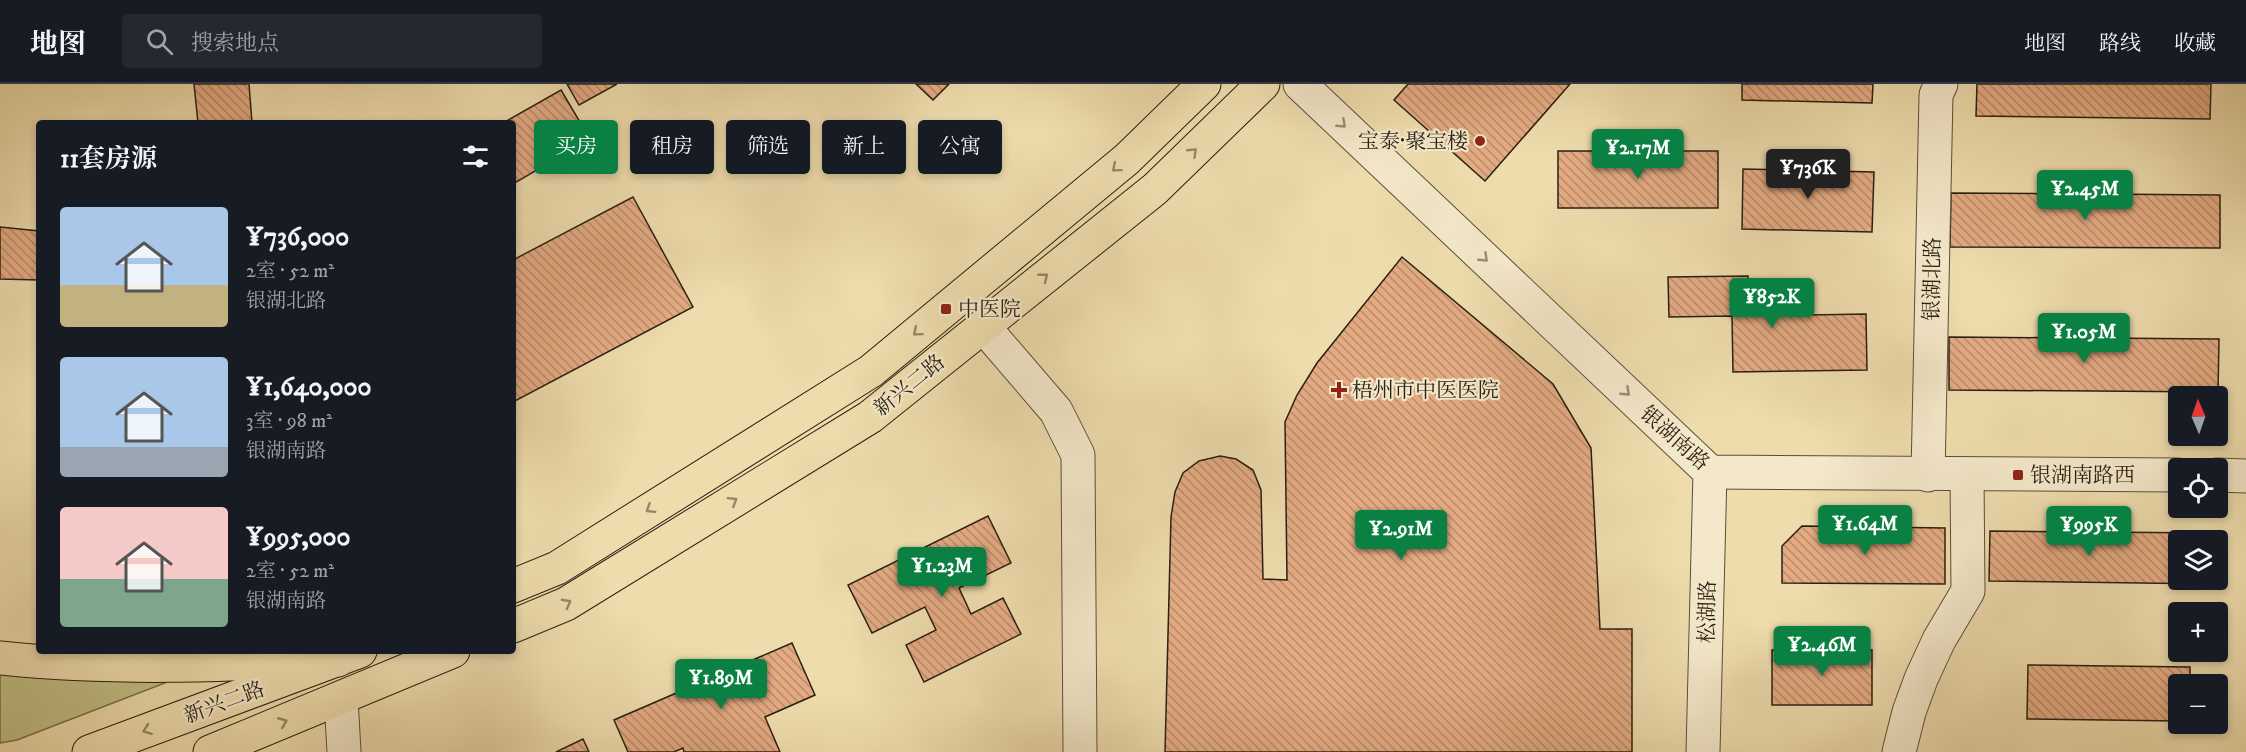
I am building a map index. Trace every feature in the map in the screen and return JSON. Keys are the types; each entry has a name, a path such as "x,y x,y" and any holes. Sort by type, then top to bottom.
{"main road":[{"name":"新兴二路","path":"516,585 556,568 871,371 1127,159 1204,84"},
{"name":"新兴二路","path":"516,625 566,604 870,417 1155,189 1263,84"},
{"name":"新兴二路","path":"210,752 236,745 446,654"},
{"name":"新兴二路","path":"89,752 349,656"},
{"path":"0,658 79,663 257,664 349,656"}],"street":[{"name":"银湖南路","path":"1300,84 1710,472 2168,475"},
{"name":"银湖北路","path":"1928,475 1936,95 1941,84"},
{"path":"983,326 1056,411 1078,455 1080,752"},
{"name":"松湖路","path":"1703,752 1710,472"},
{"path":"1899,752 1909,712 1921,679 1939,640 1968,591 1967,475"},
{"path":"2228,476 2246,476"},
{"path":"341,698 344,752"}],"shaded area":[{"path":"0,669 167,678 165,683 17,740 0,743"}],"building":[{"path":"194,84 249,84 252,120 198,120"},
{"path":"567,84 617,84 579,105"},
{"path":"916,84 949,84 933,100"},
{"name":"宝泰·聚宝楼","path":"1408,84 1570,84 1485,181 1394,100"},
{"path":"1742,84 1873,84 1872,103 1742,100"},
{"path":"1977,84 2211,84 2210,119 1976,116"},
{"path":"561,90 579,120 534,120 534,172 516,182 516,120 508,120"},
{"path":"1558,151 1718,151 1718,208 1558,208"},
{"path":"1743,169 1874,172 1872,232 1742,229"},
{"path":"1951,193 2220,195 2220,248 1950,247"},
{"path":"633,197 693,307 516,400 516,258"},
{"path":"0,227 36,231 36,280 0,279"},
{"path":"1402,257 1553,384 1591,448 1600,629 1632,629 1632,752 1165,752 1171,517 1175,492 1183,473 1199,461 1220,456 1236,459 1253,470 1261,490 1263,579 1287,580 1285,422 1297,395 1317,363"},
{"path":"1748,276 1748,316 1866,314 1867,370 1733,372 1732,316 1669,317 1668,277"},
{"path":"1949,337 2219,339 2218,386 2168,386 2168,392 1949,390"},
{"path":"988,516 1011,563 959,588 971,614 1003,598 1021,634 924,682 906,645 936,630 925,607 872,633 848,585"},
{"path":"1802,526 1945,528 1945,584 1782,583 1782,546"},
{"path":"1990,531 2168,533 2168,583 1989,581"},
{"path":"792,643 815,695 765,717 780,752 684,752 683,748 674,752 628,752 614,720"},
{"path":"1772,650 1872,650 1872,705 1772,705"},
{"path":"2028,665 2190,667 2190,674 2168,674 2168,721 2027,719"},
{"path":"583,739 589,752 556,752"}],"place":[{"name":"宝泰·聚宝楼","path":"1480,141"},
{"name":"中医院","path":"946,309"},
{"name":"梧州市中医医院","path":"1339,390"},
{"name":"银湖南路西","path":"2018,475"}]}
